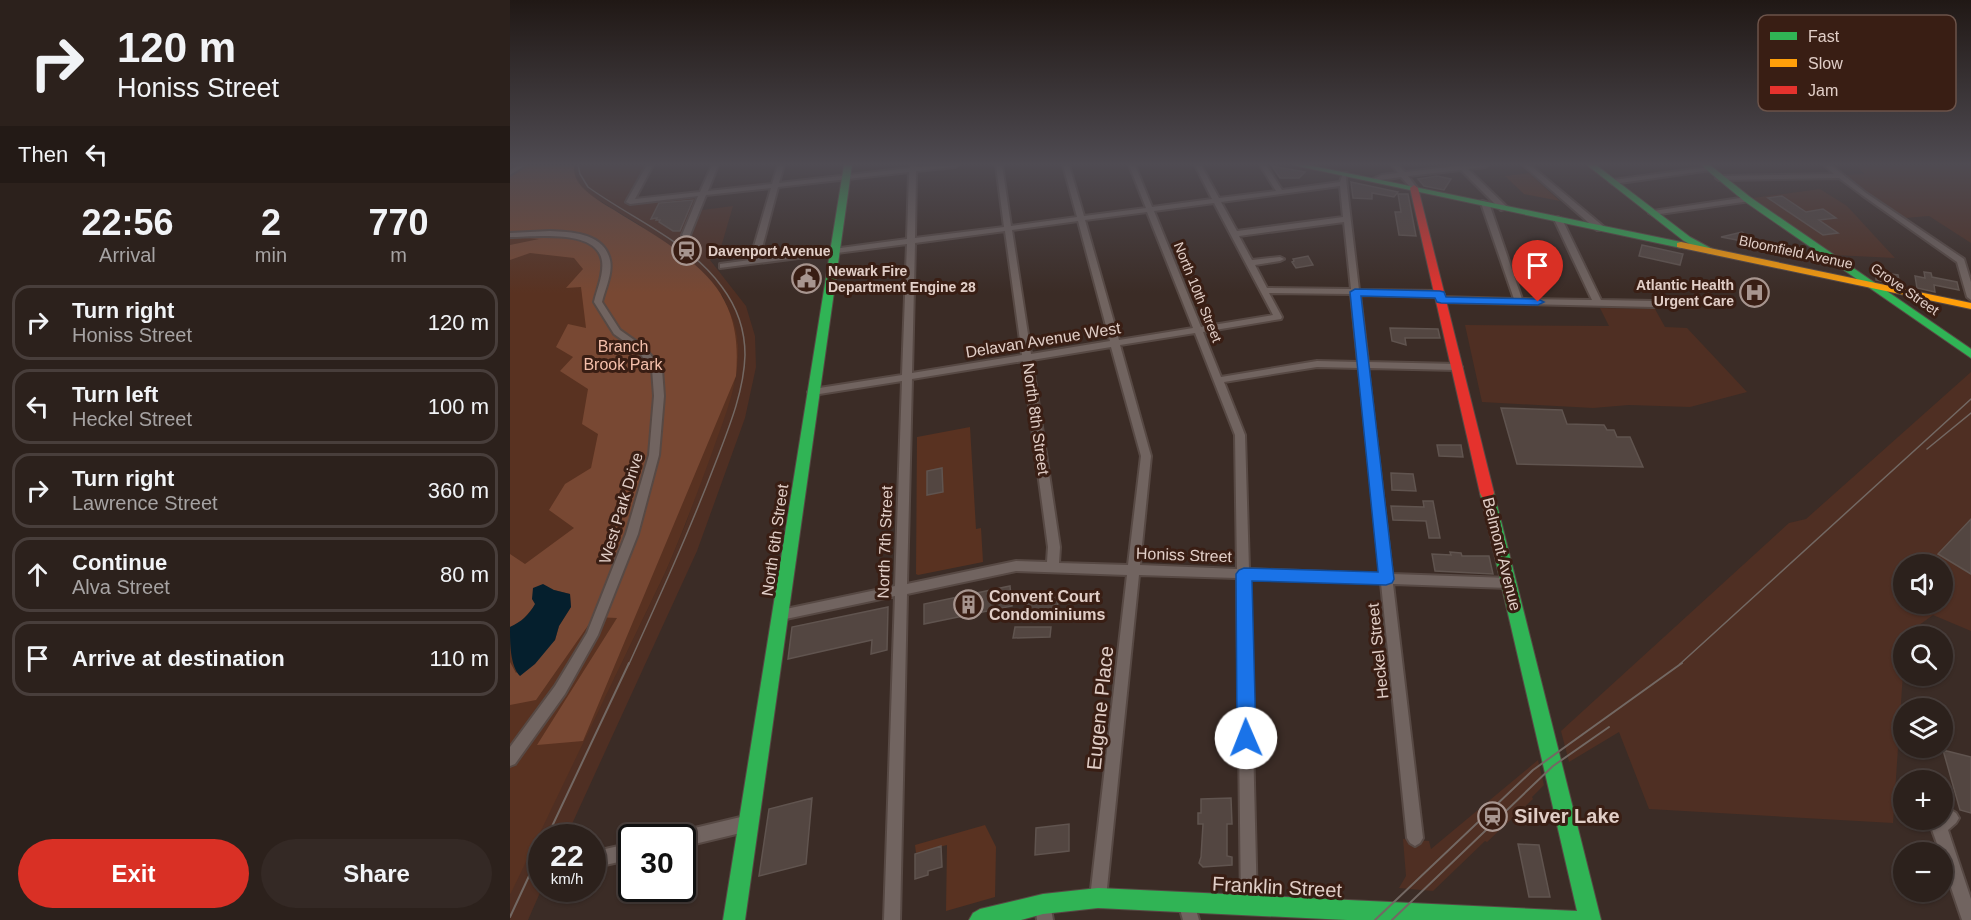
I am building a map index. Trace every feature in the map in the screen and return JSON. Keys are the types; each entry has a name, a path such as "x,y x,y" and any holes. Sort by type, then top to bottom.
{"street":[{"path":"686,235 697,208"},
{"path":"754,261 769,208"},
{"name":"North 6th Street","path":"734,920 841,208"},
{"name":"North 7th Street","path":"892,920 912,208"},
{"name":"North 8th Street","path":"1005,208 1054,547 1053,568"},
{"name":"Eugene Place","path":"1078,208 1146,453 1098,898"},
{"path":"723,266 1158,208"},
{"path":"1221,208 1264,290 1355,292 1519,302 1654,304"},
{"name":"Heckel Street","path":"1346,208 1415,838"},
{"name":"Belmont Avenue","path":"1419,208 1590,920"},
{"path":"1487,208 1519,302"},
{"name":"Bloomfield Avenue","path":"1504,208 1971,306"},
{"path":"1576,208 1600,228"},
{"path":"1653,208 1704,243 1711,251"},
{"path":"1658,212 1686,208"},
{"name":"Grove Street","path":"1760,208 1971,354"},
{"path":"1886,208 1961,261 1971,297"},
{"name":"North 10th Street","path":"1150,209 1239,429 1244,574"},
{"path":"1235,234 1347,219"},
{"path":"1558,219 1598,303"},
{"name":"West Park Drive","path":"510,235 579,235 599,245 605,255 606,266 598,302 617,332 641,349 657,369 660,396 654,455 644,494 632,534 592,635 560,690 510,759"},
{"path":"1250,263 1280,259"},
{"name":"Delavan Avenue West","path":"813,392 1278,317 1264,290"},
{"path":"1219,380 1312,364 1457,367"},
{"name":"Honiss Street","path":"781,615 1016,566 1509,583"},
{"path":"1244,574 1249,905"},
{"path":"696,836 748,823"},
{"path":"1940,830 1970,920"},
{"name":"Franklin Street","path":"980,920 1044,912 1098,898 1574,920"},
{"path":"1186,902 1191,920"}],"shaded area":[{"path":"612,208 696,208 695,211 732,208 719,254 710,260 746,306 755,336 756,367 745,418 697,551 572,824 543,824 665,573 686,523 735,381 738,343 730,314 723,297 693,264"},
{"path":"1767,208 1849,208 1895,258 1834,255"},
{"path":"1890,208 1971,208 1971,243 1929,216 1905,218"},
{"path":"1600,308 1655,309 1665,327 1687,328 1747,392 1690,407 1629,405 1593,408 1482,402 1465,325 1609,326"},
{"path":"1971,372 1971,631 1933,615 1918,626 1893,626 1893,686 1902,686 1901,698 1893,698 1893,758 1897,758 1897,770 1893,770 1893,823 1649,809 1619,732 1569,762 1561,731 1789,523 1806,519"},
{"path":"1538,760 1544,785 1532,797 1533,799 1487,842 1485,841 1433,891 1399,888 1406,876 1403,839 1429,841 1431,849"},
{"path":"528,856 528,902 536,902 528,920 510,920 512,889"}],"green space":[{"name":"Branch Brook Park","path":"510,208 610,208 683,257 709,282 729,310 738,344 737,371 731,398 713,450 665,573 544,824 528,824 528,858 510,895"},
{"name":"Branch Brook Park","path":"510,208 611,208 664,241 706,275 716,287 728,309 737,347 736,376 583,741 537,745 617,618 594,617 536,700 510,705 510,662 516,673 555,640 559,626 571,607 570,594 554,590 536,604 521,622 510,627 510,554 525,564 574,528 549,510 565,484 591,468 598,434 582,424 588,389 560,371 573,357 556,347 568,324 586,328 581,287 566,288 583,269 574,258 530,253 510,260 510,245 539,239 510,236"},
{"path":"970,427 976,529 981,528 983,562 918,575 916,574 917,437"},
{"path":"985,825 996,847 995,897 946,911 947,845 916,853 915,845"}],"water":[{"path":"543,584 554,590 570,594 571,607 559,626 555,640 535,664 520,676 512,660 510,627 530,612 535,604 532,599 533,588"}],"building":[{"path":"657,208 690,208 680,231 673,231 659,222 660,220 656,220 657,218 651,219"},
{"path":"1400,208 1411,208 1416,236 1399,235 1395,212 1401,212"},
{"path":"1783,208 1800,208 1806,212 1823,209 1836,218 1819,220 1838,233 1823,235"},
{"path":"1742,232 1758,244 1721,237"},
{"path":"1642,245 1683,254 1680,265 1639,256"},
{"path":"1308,256 1313,265 1296,268 1292,262 1293,259"},
{"path":"1876,272 1898,275 1900,285 1876,280"},
{"path":"1924,272 1931,273 1932,277 1957,282 1959,290 1934,285 1935,292 1917,288 1915,276 1925,278"},
{"name":"Atlantic Health Urgent Care","path":"1747,284 1763,287 1763,302 1746,299"},
{"path":"1390,328 1438,329 1440,338 1405,338 1406,345 1392,341"},
{"path":"1501,408 1562,410 1567,424 1604,425 1607,430 1614,430 1617,437 1630,437 1643,467 1517,464"},
{"path":"1437,445 1461,445 1463,457 1439,456"},
{"path":"942,468 943,492 927,495 927,471"},
{"path":"1391,473 1413,474 1416,491 1392,490"},
{"path":"1423,501 1433,501 1440,538 1429,538 1426,521 1393,520 1391,506 1424,507"},
{"path":"1971,519 1971,574 1953,563 1953,554 1938,554"},
{"path":"1450,552 1461,553 1462,556 1489,556 1493,574 1435,571 1432,554 1451,555"},
{"name":"Convent Court Condominiums","path":"1010,586 1012,606 924,624 924,604"},
{"path":"1028,596 1059,596 1056,615 1026,615"},
{"path":"888,607 887,650 871,654 872,640 788,659 792,627"},
{"name":"Convent Court Condominiums","path":"1015,627 1051,627 1050,637 1013,638"},
{"path":"1953,752 1971,757 1971,813 1960,810 1953,785 1953,770 1949,770 1945,758 1953,758"},
{"path":"812,798 806,864 759,876 769,809"},
{"path":"1231,798 1232,824 1227,824 1227,856 1232,857 1232,865 1203,867 1199,863 1203,824 1198,824 1201,799"},
{"path":"1069,824 1069,851 1035,855 1036,828"},
{"path":"1518,844 1539,845 1550,897 1529,897"},
{"path":"941,846 942,867 928,871 928,875 915,879 915,854"}],"tram line":[{"path":"620,208 677,244 709,271 722,287 736,311 745,346 742,383 730,424 684,540 629,664"},
{"path":"1680,664 1971,399"},
{"path":"1927,449 1971,413"},
{"path":"553,824 629,663"},
{"path":"1375,920 1533,770 1682,663"},
{"path":"1392,920 1553,766 1609,727"},
{"path":"510,917 528,878"}],"traffic: fast":[{"path":"734,920 842,208"},
{"path":"1503,208 1681,245"},
{"path":"1647,208 1687,239 1711,251"},
{"path":"1760,208 1971,354"},
{"path":"1487,493 1590,920"},
{"path":"980,920 1043,904 1098,898 1574,920"}],"traffic: slow":[{"path":"1681,245 1971,306"}],"traffic: jam":[{"path":"1419,208 1487,493"}],"place":[{"name":"Davenport Avenue","path":"687,251"},
{"name":"Newark Fire Department Engine 28","path":"807,279"},
{"name":"Atlantic Health Urgent Care","path":"1755,293"},
{"name":"Convent Court Condominiums","path":"968,605"},
{"name":"Silver Lake","path":"1493,816"}],"route":[{"path":"1246,738 1244,574 1386,579 1355,292 1440,294 1441,300 1538,302"}]}
